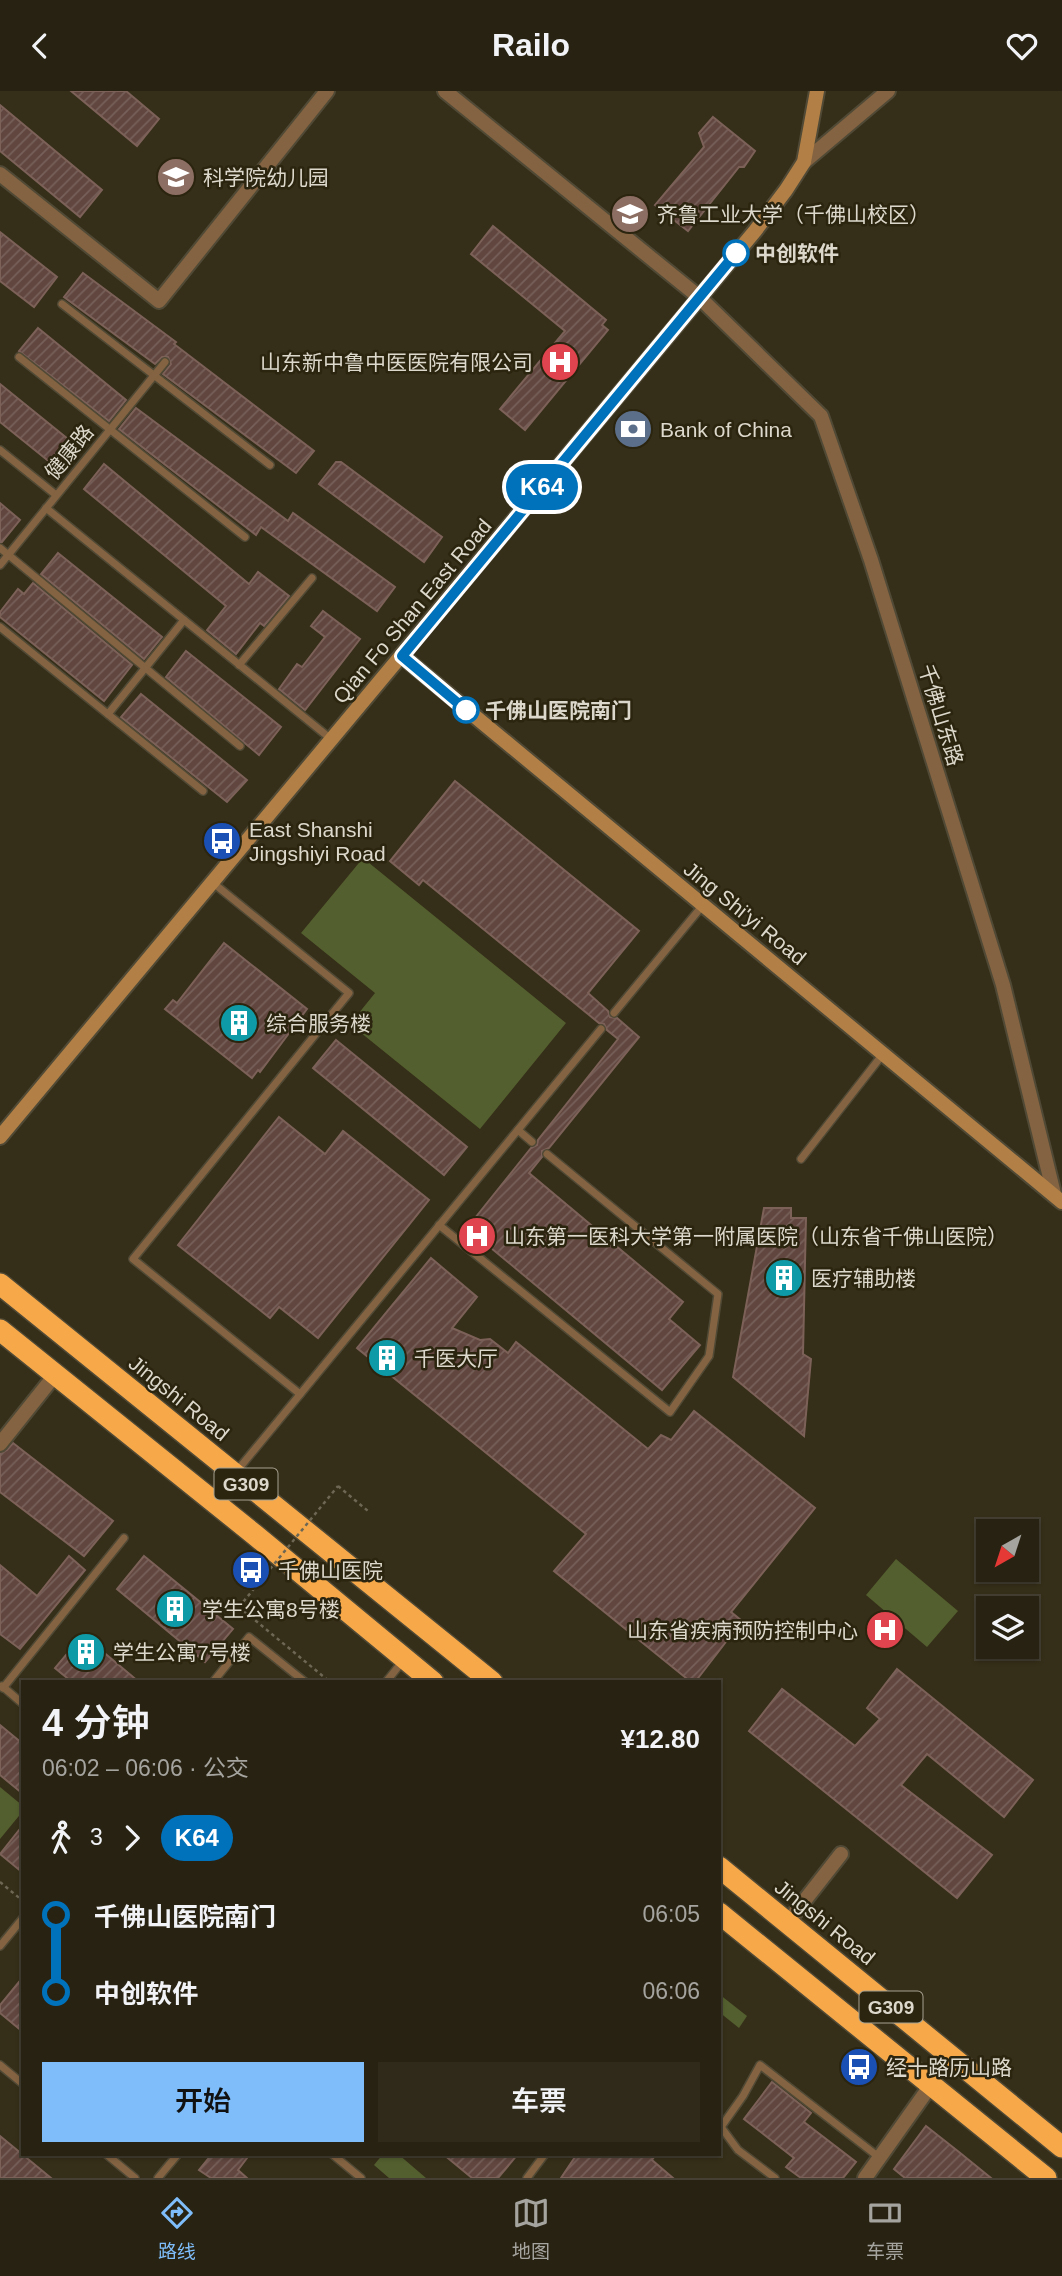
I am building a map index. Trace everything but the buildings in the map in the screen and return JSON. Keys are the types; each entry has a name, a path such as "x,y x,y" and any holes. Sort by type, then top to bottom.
{"highway":[{"name":"Jingshi Road","path":"0,1284 490,1680"},
{"name":"G309","path":"0,1330 431,1680"},
{"name":"Jingshi Road","path":"721,1869 1062,2147"},
{"name":"G309","path":"721,1915 1046,2178"}],"main road":[{"name":"Qian Fo Shan East Road","path":"0,1137 771,210 804,162 817,91"},
{"name":"Jing Shi'yi Road","path":"402,656 1058,1198"}],"street":[{"path":"0,174 159,302 327,91"},
{"name":"千佛山东路","path":"445,91 699,297 821,416 830,437 1003,985 1058,1198"},
{"path":"804,162 888,91"},
{"path":"0,1444 55,1375"},
{"path":"788,1923 841,1854"},
{"path":"865,2178 931,2085"}],"lane":[{"path":"62,304 270,465"},
{"path":"19,357 244,537"},
{"name":"健康路","path":"0,565 165,362"},
{"path":"0,450 56,495"},
{"path":"46,508 331,740"},
{"path":"0,548 240,745"},
{"path":"239,665 312,578"},
{"path":"108,714 184,620"},
{"path":"0,627 203,791"},
{"path":"212,882 349,993 133,1259 300,1394"},
{"path":"614,1013 703,905"},
{"path":"234,1474 601,1030"},
{"path":"801,1159 883,1054"},
{"path":"517,1130 532,1142"},
{"path":"439,1225 670,1412 709,1356 718,1294 547,1154"},
{"path":"21,1702 2,1686 124,1538"},
{"path":"215,1680 249,1637 303,1680"},
{"path":"388,1680 405,1659"},
{"path":"0,1946 21,1920"},
{"path":"0,2065 21,2082"},
{"path":"775,2178 738,2150 721,2127 761,2065 880,2158"},
{"path":"108,2156 135,2178"},
{"path":"158,2178 176,2156"},
{"path":"334,2156 361,2178"},
{"path":"527,2178 544,2156"}],"path":[{"path":"328,1680 239,1607 338,1486 368,1511"},
{"path":"0,1882 21,1899"}],"green space":[{"path":"363,858 566,1023 480,1129 350,1024 375,993 301,933"},
{"path":"896,1559 958,1611 927,1647 866,1595"},
{"path":"0,1787 21,1804 21,1813 0,1839"},
{"path":"721,1996 747,2016 739,2028 721,2014"},
{"path":"381,2156 400,2156 426,2178 389,2178 374,2165"}],"bus line":[{"name":"K64","path":"466,710 402,656 736,253"}],"place":[{"name":"科学院幼儿园","path":"176,177"},
{"name":"齐鲁工业大学（千佛山校区）","path":"630,214"},
{"name":"中创软件","path":"736,253"},
{"name":"山东新中鲁中医医院有限公司","path":"560,362"},
{"name":"Bank of China","path":"633,429"},
{"name":"千佛山医院南门","path":"466,710"},
{"name":"East Shanshi Jingshiyi Road","path":"222,841"},
{"name":"综合服务楼","path":"239,1023"},
{"name":"山东第一医科大学第一附属医院（山东省千佛山医院）","path":"477,1236"},
{"name":"医疗辅助楼","path":"784,1278"},
{"name":"千医大厅","path":"387,1358"},
{"name":"千佛山医院","path":"251,1570"},
{"name":"学生公寓8号楼","path":"175,1609"},
{"name":"山东省疾病预防控制中心","path":"885,1630"},
{"name":"学生公寓7号楼","path":"86,1652"},
{"name":"经十路历山路","path":"859,2067"}]}
